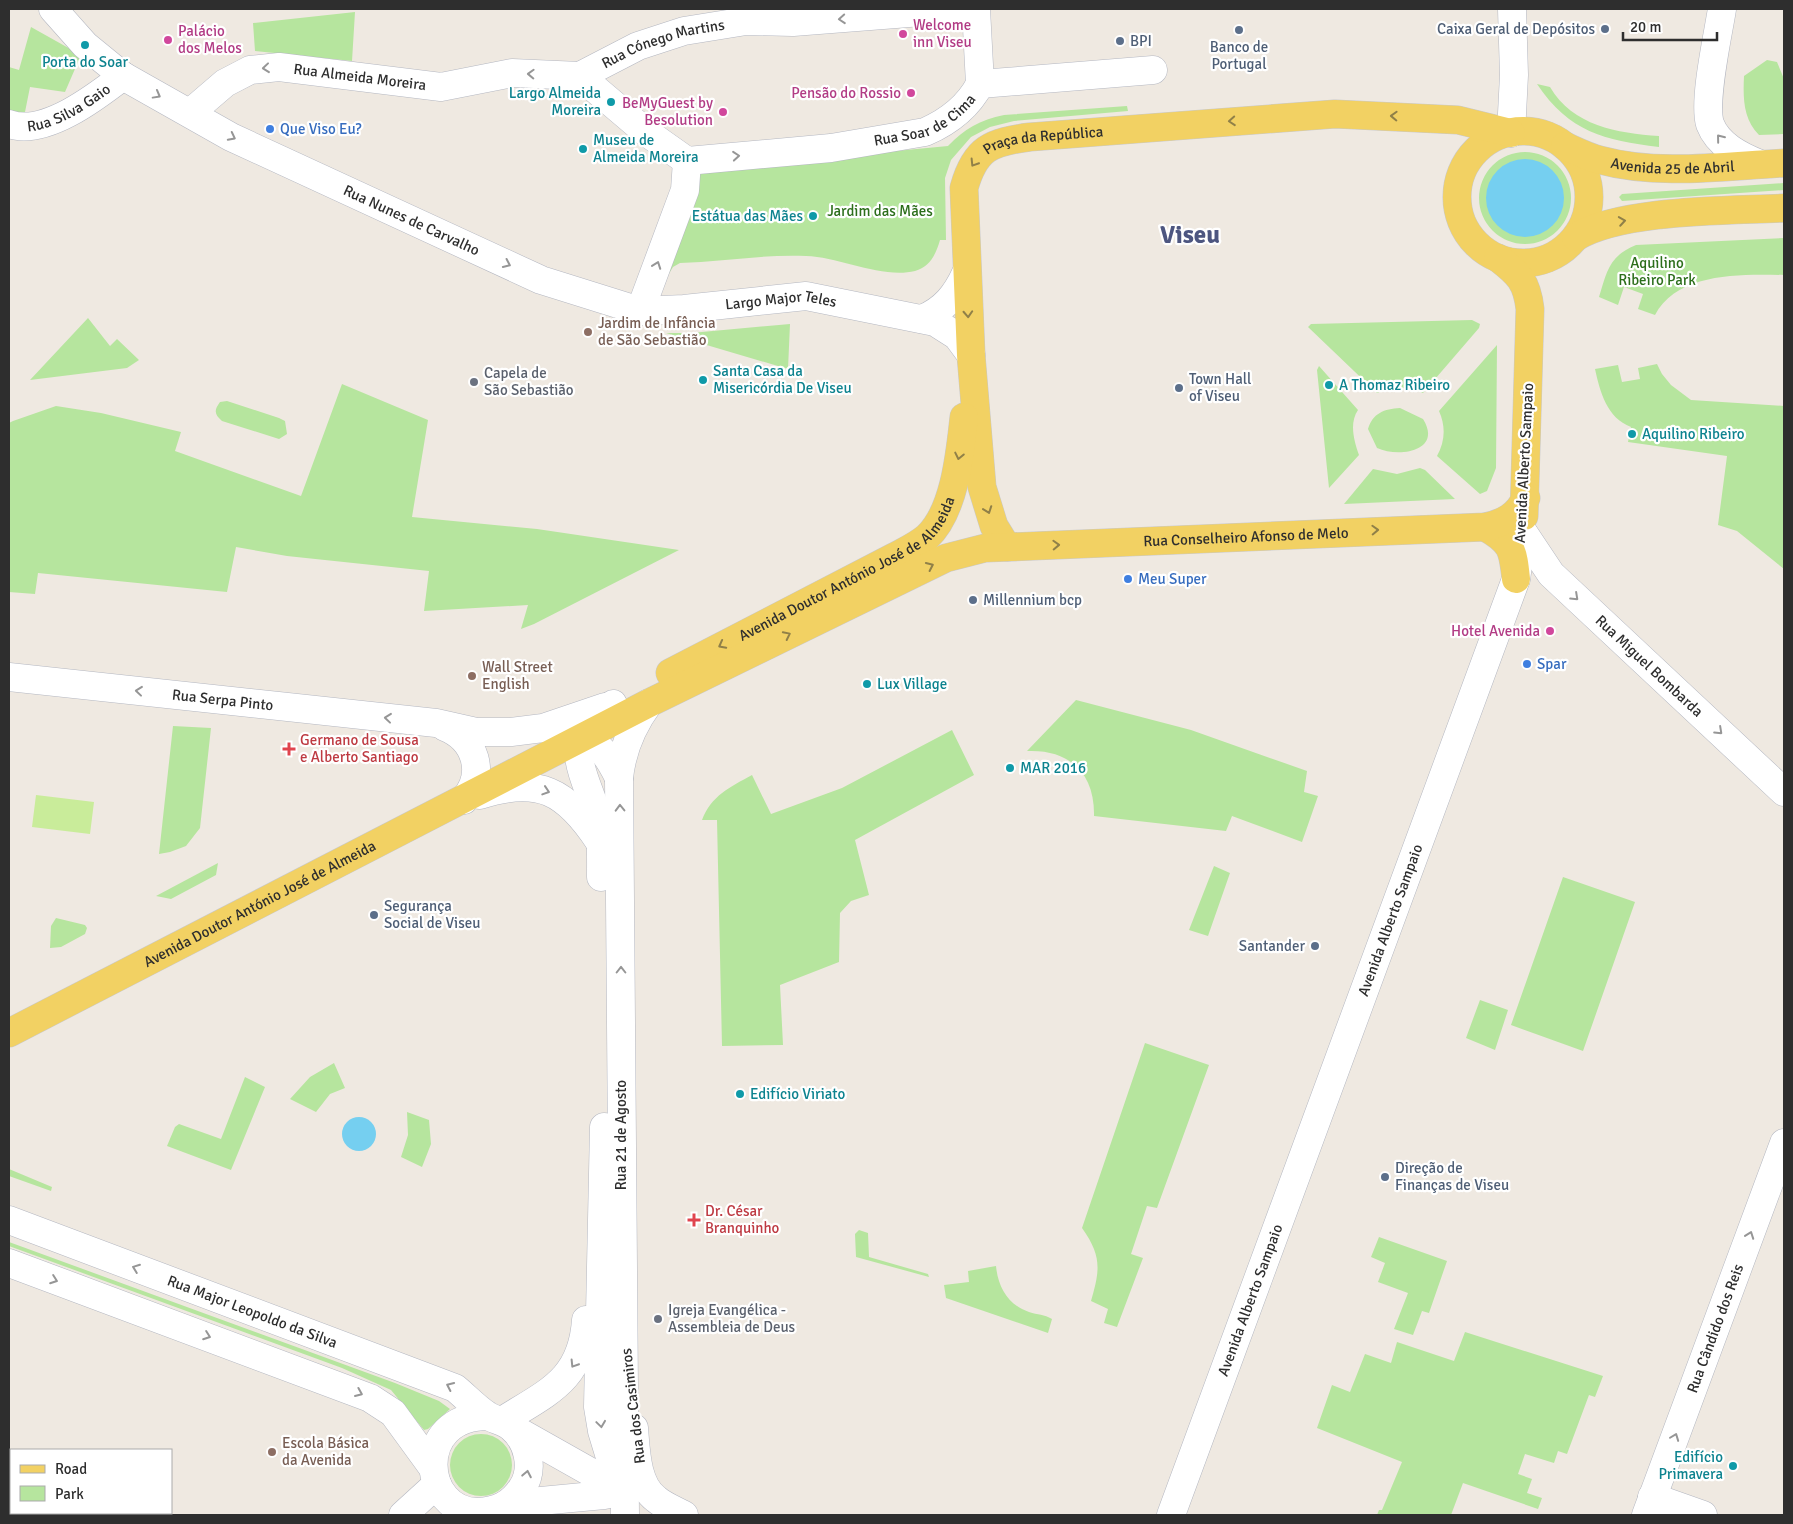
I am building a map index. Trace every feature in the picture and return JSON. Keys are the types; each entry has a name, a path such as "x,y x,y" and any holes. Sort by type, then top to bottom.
{"main road":[{"name":"Praça da República","path":"1007,547 994,526 982,487 971,356 966,273 964,188 970,167 981,152 999,142 1030,137 1335,114 1458,120 1511,133"},
{"name":"Praça da República","path":"1528,131 1547,136 1564,145 1580,166 1586,179 1589,199 1586,219 1576,237 1564,249 1552,256 1534,262 1516,263 1498,258 1482,249 1469,235 1461,218 1458,200 1459,182 1466,165 1477,150 1492,139 1511,133 1528,131"},
{"name":"Avenida 25 de Abril","path":"1564,145 1599,160 1634,167 1672,169 1772,163"},
{"path":"1576,237 1601,225 1644,218 1784,208"},
{"name":"Avenida Alberto Sampaio","path":"1523,532 1526,498 1530,309 1534,288 1552,256"},
{"name":"Avenida Alberto Sampaio","path":"1498,258 1516,271 1523,282 1530,309"},
{"name":"Avenida Doutor António José de Almeida","path":"572,739 613,704 894,557 926,538 941,518 954,480 961,447 971,356"},
{"name":"Rua Conselheiro Afonso de Melo","path":"1007,547 1485,527 1501,523 1512,517 1522,507 1526,498"},
{"path":"1485,527 1503,537 1510,547 1516,579"},
{"name":"Avenida Doutor António José de Almeida","path":"9,1033 464,800 572,739 649,704 946,558 975,549 1007,547"}],"street":[{"path":"53,9 85,45 123,76 190,113"},
{"name":"Rua Cónego Martins","path":"580,76 638,46 684,31 746,22 793,22 960,9"},
{"path":"976,9 980,84"},
{"path":"1511,133 1514,74 1512,9"},
{"path":"1722,9 1710,93 1710,124 1729,148 1772,163"},
{"name":"Rua Almeida Moreira","path":"190,113 224,83 250,70 279,67 441,86 512,73 580,76"},
{"name":"Rua Soar de Cima","path":"687,161 831,148 925,132 939,126 963,108 980,84 1153,70"},
{"path":"1430,118 1472,119 1495,110 1509,93 1514,74"},
{"name":"Rua Silva Gaio","path":"9,124 21,129 78,109 123,76"},
{"path":"580,76 646,132 687,161 685,190 640,311"},
{"name":"Rua Nunes de Carvalho","path":"190,113 231,137 541,280 640,311"},
{"path":"922,319 943,308 960,288 966,273"},
{"name":"Largo Major Teles","path":"640,311 684,309 806,296 935,322 957,336 971,356"},
{"name":"Rua Miguel Bombarda","path":"1523,532 1551,574 1784,792"},
{"name":"Avenida Alberto Sampaio","path":"1171,1515 1516,579 1523,532"},
{"path":"1516,579 1523,573 1551,574"},
{"name":"Rua Serpa Pinto","path":"9,677 436,723 476,732 511,732 572,739"},
{"name":"Rua Serpa Pinto","path":"511,732 543,728 613,704"},
{"name":"Rua 21 de Agosto","path":"624,1503 619,778 621,758 628,738 638,718 649,704"},
{"name":"Rua Serpa Pinto","path":"436,723 456,731 466,740 473,752 476,780 472,791 464,800"},
{"name":"Rua 21 de Agosto","path":"619,778 607,755 600,747 592,742 572,739 597,813 601,844 605,1111 602,1163 598,1407 602,1431 624,1503"},
{"path":"464,800 504,787 522,786 545,790 564,798 590,826 601,844"},
{"name":"Rua Cândido dos Reis","path":"1649,1506 1784,1143"},
{"name":"Rua 21 de Agosto","path":"501,1422 554,1390 576,1364 585,1339 590,1200 593,1182 602,1163"},
{"name":"Rua 21 de Agosto","path":"624,1503 635,1438 633,1204"},
{"name":"Rua Major Leopoldo da Silva","path":"9,1220 455,1388 501,1422 624,1503"},
{"path":"9,1263 370,1398 393,1413 435,1476 446,1497 459,1507 474,1512 592,1496 624,1503"},
{"name":"Rua dos Casimiros","path":"622,1306 637,1461 647,1489 655,1499 683,1515"},
{"path":"404,1515 435,1476 434,1454 439,1440 448,1429 460,1420 474,1416 501,1422"},
{"name":"Rua Major Leopoldo da Silva","path":"493,1510 524,1484 529,1460 526,1448 501,1422"},
{"name":"Rua dos Casimiros","path":"624,1503 683,1515"},
{"path":"1649,1506 1702,1515"}],"green space":[{"path":"355,12 352,61 255,51 253,23"},
{"path":"31,27 81,55 65,92 30,87 23,122 9,118 9,67 19,70"},
{"path":"1767,60 1777,62 1784,79 1784,134 1759,135 1750,122 1745,108 1744,76"},
{"path":"1537,84 1550,87 1571,111 1597,125 1627,133 1659,136 1659,147 1621,141 1589,131 1562,113"},
{"name":"Jardim das Mães","path":"1127,106 1128,111 1014,121 990,127 971,137 951,160 945,178 946,240 940,240 932,259 925,266 915,271 902,273 875,270 819,257 774,256 680,263 673,267 665,280 697,176 706,169 948,146 973,126 1004,115"},
{"path":"1525,152 1543,155 1558,165 1568,180 1571,198 1568,216 1558,231 1543,241 1525,244 1507,241 1492,231 1482,216 1479,198 1482,180 1492,165 1507,155"},
{"path":"1784,183 1784,190 1622,201 1619,197 1622,194"},
{"name":"Aquilino Ribeiro Park","path":"1784,238 1784,275 1731,276 1712,278 1694,283 1679,290 1665,301 1655,315 1638,309 1643,294 1624,287 1618,305 1599,297 1610,265 1620,254 1636,245"},
{"path":"88,318 110,346 117,339 139,360 127,368 30,380"},
{"path":"1472,320 1480,324 1479,328 1423,393 1412,389 1400,388 1383,390 1377,393 1308,327 1311,324"},
{"path":"790,324 788,369 666,333 691,333"},
{"path":"1497,345 1496,468 1487,491 1480,494 1437,456 1444,434 1439,411"},
{"path":"1657,364 1671,385 1691,400 1784,406 1784,569 1737,531 1718,525 1727,456 1628,442 1631,427 1623,423 1610,411 1599,387 1595,369 1618,365 1622,382 1640,379 1638,368"},
{"path":"1319,366 1358,410 1353,426 1359,455 1329,488 1317,370"},
{"path":"342,384 428,420 412,517 537,529 679,550 521,629 528,605 424,611 429,571 287,556 236,547 227,592 38,573 35,594 9,592 9,423 56,406 101,413 181,432 175,451 301,496"},
{"path":"227,401 285,421 287,434 279,439 222,421 217,416 216,410 220,402"},
{"path":"1400,408 1423,419 1428,430 1427,438 1423,445 1406,452 1386,451 1377,448 1368,429 1370,424 1380,413 1389,409"},
{"path":"1420,468 1425,470 1455,499 1344,504 1373,469 1397,474"},
{"path":"1076,700 1191,730 1307,771 1304,792 1318,796 1302,842 1232,816 1226,831 1094,816 1090,788 1085,776 1077,767 1056,754 1042,751 1027,751"},
{"path":"173,726 211,728 200,828 186,846 159,854"},
{"path":"952,730 974,775 855,840 869,895 851,901 840,913 839,962 780,985 783,1045 722,1046 717,820 702,820 716,798 752,775 771,814 842,788"},
{"path":"36,795 94,802 90,834 32,827"},
{"path":"218,863 216,875 171,899 156,896"},
{"path":"1214,866 1230,873 1208,936 1189,930"},
{"path":"1563,877 1635,902 1583,1051 1511,1025"},
{"path":"56,918 85,925 87,928 85,934 61,947 50,948 51,926"},
{"path":"1480,1000 1508,1010 1495,1050 1466,1038"},
{"path":"1145,1043 1209,1065 1157,1208 1147,1206 1131,1254 1143,1258 1117,1327 1104,1323 1108,1309 1091,1301 1096,1280 1097,1263 1093,1247 1082,1228"},
{"path":"334,1063 345,1088 330,1094 316,1112 290,1099 310,1077"},
{"path":"245,1077 265,1087 231,1170 167,1146 175,1127 179,1124 221,1139"},
{"path":"407,1112 429,1120 431,1144 422,1167 401,1157 408,1135"},
{"path":"9,1169 52,1187 51,1191 9,1176"},
{"path":"859,1230 868,1233 869,1257 928,1274 929,1277 856,1257 855,1234"},
{"path":"1379,1237 1447,1261 1429,1313 1422,1311 1413,1335 1394,1329 1408,1293 1378,1282 1385,1263 1371,1257"},
{"path":"9,1242 395,1383 439,1401 450,1409 428,1429 424,1430 391,1390 342,1368 9,1246"},
{"path":"996,1266 1002,1288 1015,1305 1029,1312 1052,1319 1048,1333 946,1298 944,1285 969,1282 968,1271"},
{"path":"1465,1332 1603,1376 1595,1397 1589,1395 1567,1454 1558,1451 1554,1463 1525,1454 1518,1474 1532,1479 1527,1493 1542,1498 1538,1509 1463,1483 1451,1515 1377,1515 1379,1510 1382,1510 1402,1462 1317,1428 1332,1385 1350,1392 1365,1354 1391,1363 1397,1342 1454,1361"},
{"path":"475,1434 487,1434 503,1443 510,1453 512,1465 510,1477 503,1487 487,1496 475,1496 464,1491 455,1482 450,1471 450,1459 455,1448 464,1439"}],"water":[{"path":"1525,159 1540,162 1557,176 1561,183 1564,198 1561,213 1547,230 1540,234 1525,237 1510,234 1493,220 1489,213 1486,198 1489,183 1503,166 1510,162"},
{"path":"359,1117 371,1122 376,1134 371,1146 359,1151 347,1146 342,1134 347,1122"}],"place":[{"name":"Caixa Geral de Depósitos","path":"1605,29"},
{"name":"Banco de Portugal","path":"1239,30"},
{"name":"Welcome inn Viseu","path":"903,34"},
{"name":"Palácio dos Melos","path":"168,40"},
{"name":"BPI","path":"1120,41"},
{"name":"Porta do Soar","path":"85,45"},
{"name":"Pensão do Rossio","path":"911,93"},
{"name":"Largo Almeida Moreira","path":"611,102"},
{"name":"BeMyGuest by Besolution","path":"723,112"},
{"name":"Que Viso Eu?","path":"270,129"},
{"name":"Museu de Almeida Moreira","path":"583,149"},
{"name":"Estátua das Mães","path":"813,216"},
{"name":"Jardim de Infância de São Sebastião","path":"588,332"},
{"name":"Santa Casa da Misericórdia De Viseu","path":"703,380"},
{"name":"Capela de São Sebastião","path":"474,382"},
{"name":"A Thomaz Ribeiro","path":"1329,385"},
{"name":"Town Hall of Viseu","path":"1179,388"},
{"name":"Aquilino Ribeiro","path":"1632,434"},
{"name":"Meu Super","path":"1128,579"},
{"name":"Millennium bcp","path":"973,600"},
{"name":"Hotel Avenida","path":"1550,631"},
{"name":"Spar","path":"1527,664"},
{"name":"Wall Street English","path":"472,676"},
{"name":"Lux Village","path":"867,684"},
{"name":"Germano de Sousa e Alberto Santiago","path":"289,749"},
{"name":"MAR 2016","path":"1010,768"},
{"name":"Segurança Social de Viseu","path":"374,915"},
{"name":"Santander","path":"1315,946"},
{"name":"Edifício Viriato","path":"740,1094"},
{"name":"Direção de Finanças de Viseu","path":"1385,1177"},
{"name":"Dr. César Branquinho","path":"694,1220"},
{"name":"Igreja Evangélica - Assembleia de Deus","path":"658,1319"},
{"name":"Escola Básica da Avenida","path":"272,1452"},
{"name":"Edifício Primavera","path":"1733,1466"}],"district":[{"name":"Viseu","path":"1190,234"}]}
